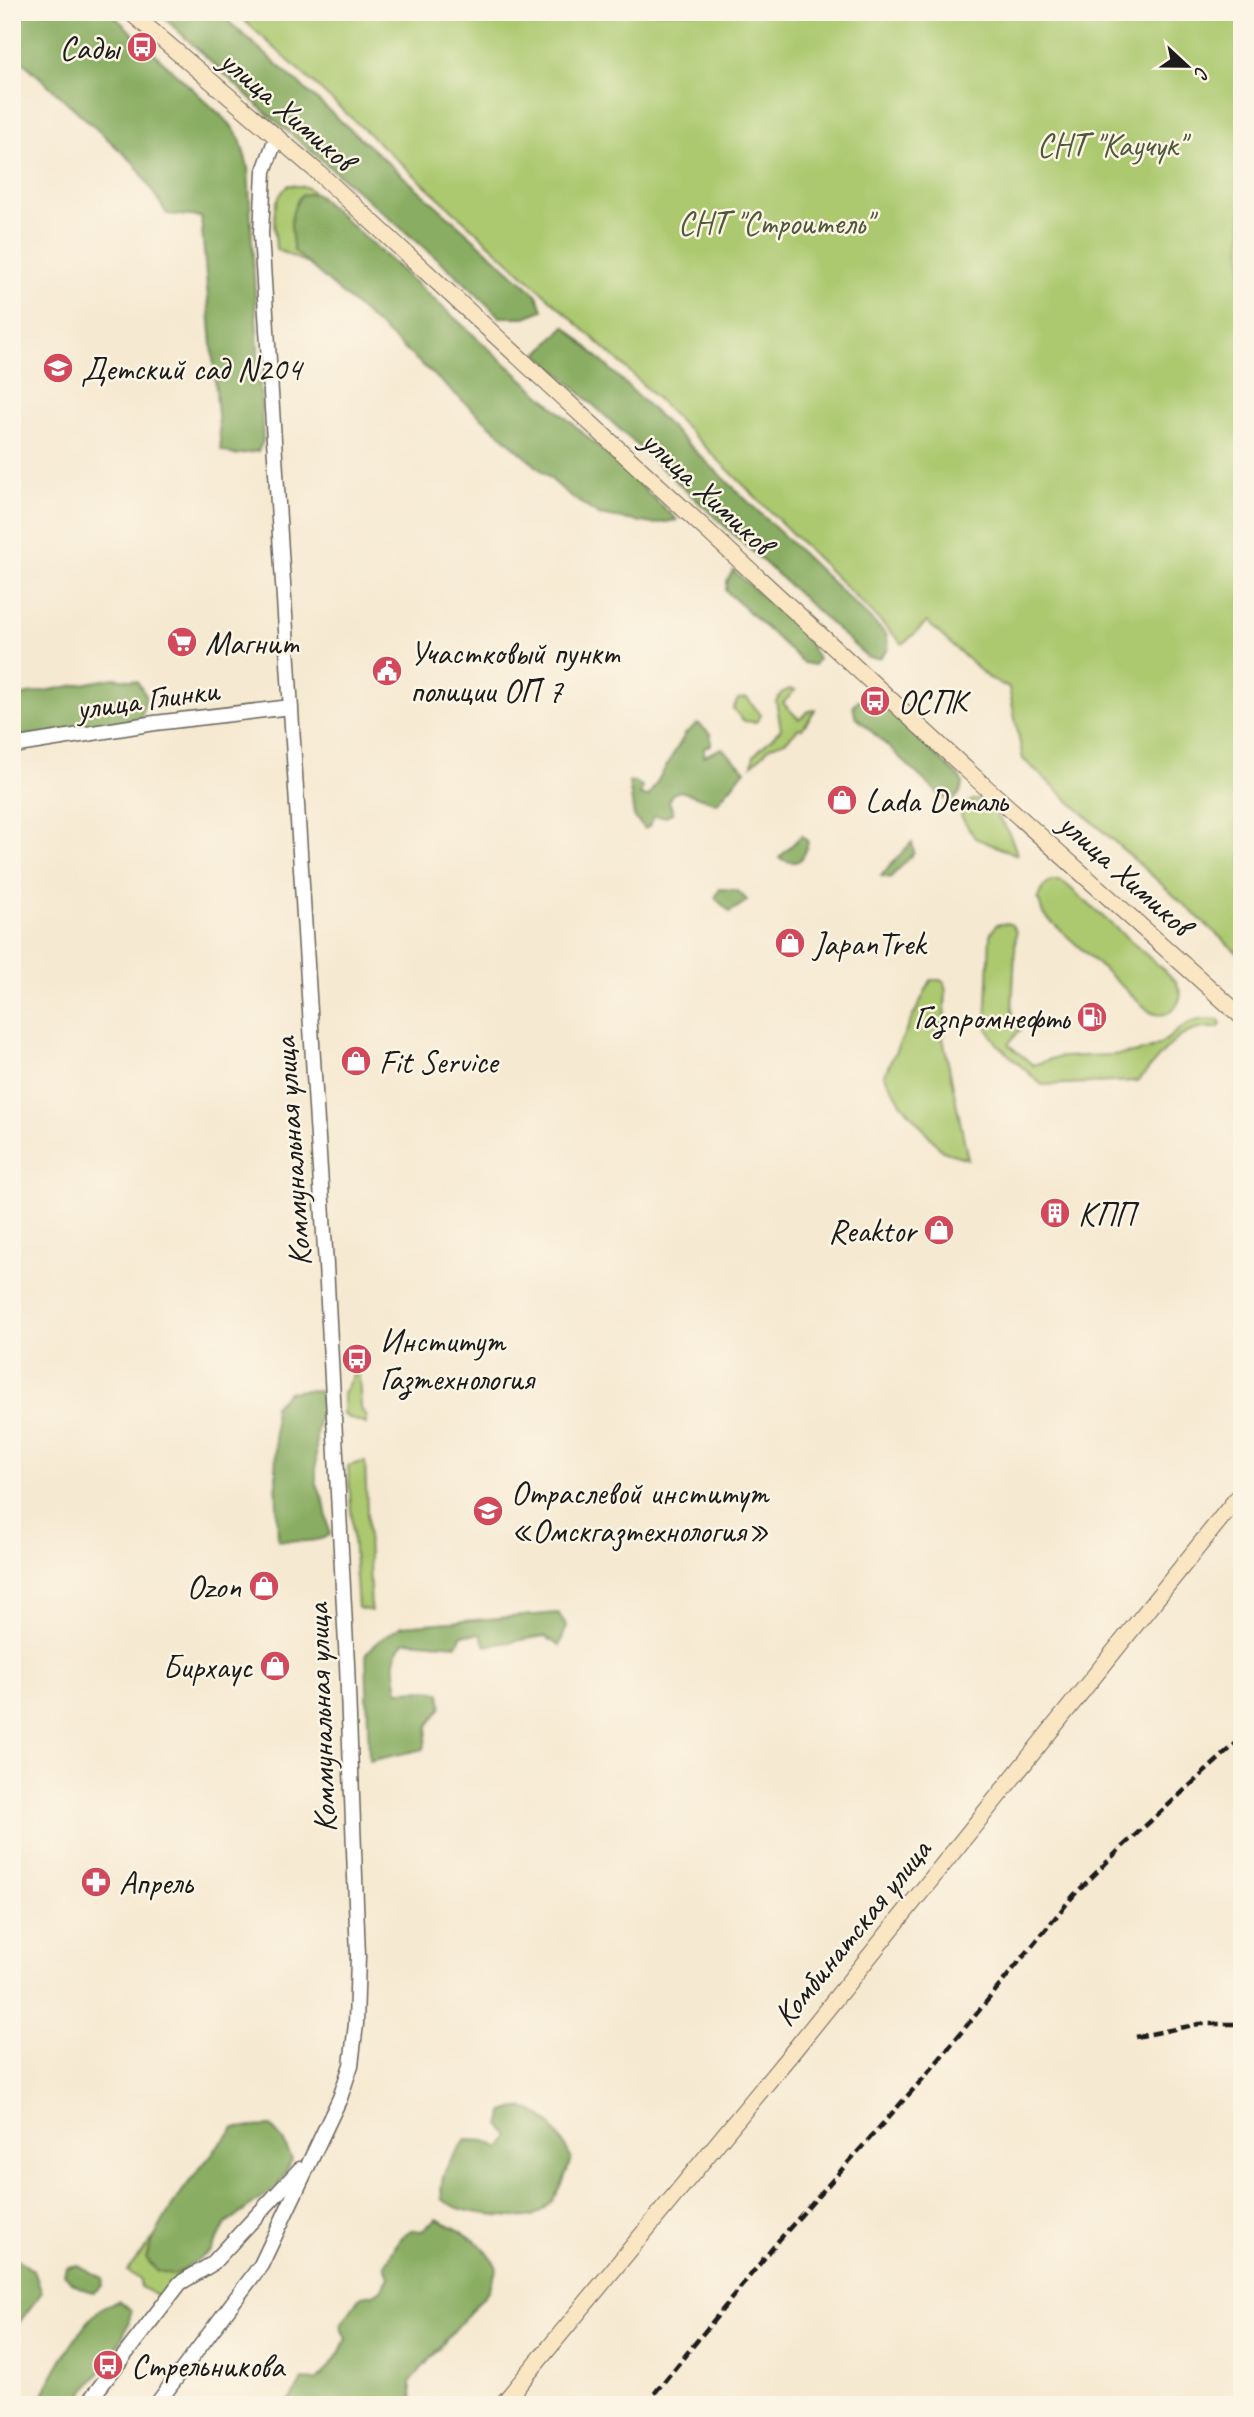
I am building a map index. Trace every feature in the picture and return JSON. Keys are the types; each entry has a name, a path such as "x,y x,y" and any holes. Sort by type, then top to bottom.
{"main road":[{"name":"улица Химиков","path":"130,12 320,174 980,782 1242,1017"},
{"name":"Комбинатская улица","path":"502,2405 795,2049 1242,1492"}],"street":[{"name":"Коммунальная улица","path":"156,2405 261,2265 340,2098 351,2065 356,2024 358,1956 326,1265 261,234 264,170 276,138"},
{"name":"улица Глинки","path":"12,746 155,723 291,707"},
{"name":"Коммунальная улица","path":"86,2405 180,2283 212,2264 226,2251 311,2158"}],"green space":[{"path":"17,12 110,12 230,124 240,139 248,167 263,441 258,451 234,455 221,450 201,217 167,214 135,164 12,52 12,15"},
{"path":"158,12 218,12 537,295 543,310 525,317 500,317 462,280 264,111"},
{"path":"235,12 1242,12 1242,957 1023,759 1009,688 987,677 927,622 903,644 627,369"},
{"path":"289,185 306,187 320,197 315,267 276,249 275,207 282,192"},
{"path":"315,193 677,520 653,524 599,515 570,496 294,251 291,229 294,209 301,195"},
{"path":"565,326 886,634 889,648 880,658 868,658 538,354"},
{"path":"733,570 805,636 818,659 814,665 804,663 726,591"},
{"path":"114,678 137,681 146,696 141,719 12,738 12,697"},
{"path":"795,690 783,703 799,719 815,710 802,729 799,728 786,741 771,746 752,765 754,755 781,729 776,701 783,692"},
{"path":"747,698 761,715 756,722 744,721 733,709 738,699"},
{"path":"861,698 871,698 885,708 958,776 963,783 960,793 952,802 943,798 855,716 853,705"},
{"path":"698,723 711,735 711,745 704,747 704,756 722,748 745,770 717,803 680,791 672,794 669,801 673,812 665,817 654,816 645,829 634,817 629,782 636,782 642,787 640,795 648,797 686,733"},
{"path":"980,800 998,818 1008,831 1017,855 975,838 961,816 966,804"},
{"path":"802,835 808,842 802,858 791,862 779,858"},
{"path":"912,842 914,853 890,878 881,876"},
{"path":"1051,881 1061,881 1067,885 1176,981 1181,994 1174,1009 1166,1014 1150,1012 1043,914 1038,898 1043,887"},
{"path":"720,889 736,891 747,901 730,912 715,898"},
{"path":"996,925 1012,925 1016,932 1012,1010 1015,1022 1021,1029 1008,1044 1033,1065 1054,1058 1146,1050 1157,1046 1186,1024 1195,1021 1219,1020 1221,1025 1181,1036 1138,1081 1042,1085 998,1045 986,1027 990,935"},
{"path":"931,980 944,982 946,991 943,1038 968,1159 942,1151 902,1104 884,1075"},
{"path":"355,1362 358,1362 361,1408 366,1424 343,1414 343,1394 355,1371"},
{"path":"318,1391 323,1395 316,1434 316,1483 324,1501 330,1535 311,1541 278,1540 274,1406 288,1392"},
{"path":"365,1461 371,1611 358,1608 348,1466"},
{"path":"558,1613 567,1626 559,1646 545,1636 486,1646 480,1634 462,1635 457,1645 405,1641 395,1658 398,1691 428,1690 440,1693 442,1707 428,1726 424,1749 369,1761 366,1653 380,1640 402,1626"},
{"path":"516,2108 535,2112 543,2117 556,2132 571,2158 553,2199 540,2212 522,2218 470,2211 453,2206 442,2199 444,2174 466,2140 486,2141 500,2148 509,2136 501,2126 503,2112"},
{"path":"270,2126 283,2140 292,2160 278,2186 226,2224 211,2251 174,2275 156,2270 146,2258 153,2240 162,2222 196,2173 234,2128"},
{"path":"436,2219 463,2232 479,2244 497,2268 488,2291 410,2382 412,2399 409,2405 286,2405 303,2380 316,2381 334,2362 346,2339 340,2326 358,2299 383,2288 389,2277 385,2265 399,2240 412,2230 422,2231"},
{"path":"168,2220 196,2258 159,2297 140,2287 140,2279 127,2271"},
{"path":"12,2256 34,2271 42,2292 12,2332"},
{"path":"77,2265 103,2278 102,2286 94,2292 71,2281 64,2274 66,2267"},
{"path":"119,2301 131,2311 124,2335 76,2405 38,2405 57,2367 85,2325 103,2307"}],"railway":[{"path":"645,2405 779,2240 927,2074 1074,1895 1121,1848 1242,1738"},
{"path":"1136,2037 1199,2024 1242,2024"}],"place":[{"name":"Сады","path":"142,47"},
{"name":"Детский сад N204","path":"58,368"},
{"name":"Магнит","path":"182,642"},
{"name":"Участковый пункт полиции ОП 7","path":"387,671"},
{"name":"ОСПК","path":"875,701"},
{"name":"Lada Dеталь","path":"842,800"},
{"name":"JapanTrek","path":"790,943"},
{"name":"Газпромнефть","path":"1092,1017"},
{"name":"Fit Service","path":"356,1061"},
{"name":"КПП","path":"1055,1213"},
{"name":"Reaktor","path":"939,1230"},
{"name":"Институт Газтехнология","path":"357,1359"},
{"name":"Отраслевой институт «Омскгазтехнология»","path":"488,1511"},
{"name":"Ozon","path":"264,1586"},
{"name":"Бирхаус","path":"275,1666"},
{"name":"Апрель","path":"96,1882"},
{"name":"Стрельникова","path":"108,2365"}],"park label":[{"name":"СНТ \"Каучук\"","path":"1111,144"},
{"name":"СНТ \"Строитель\"","path":"775,222"}]}
